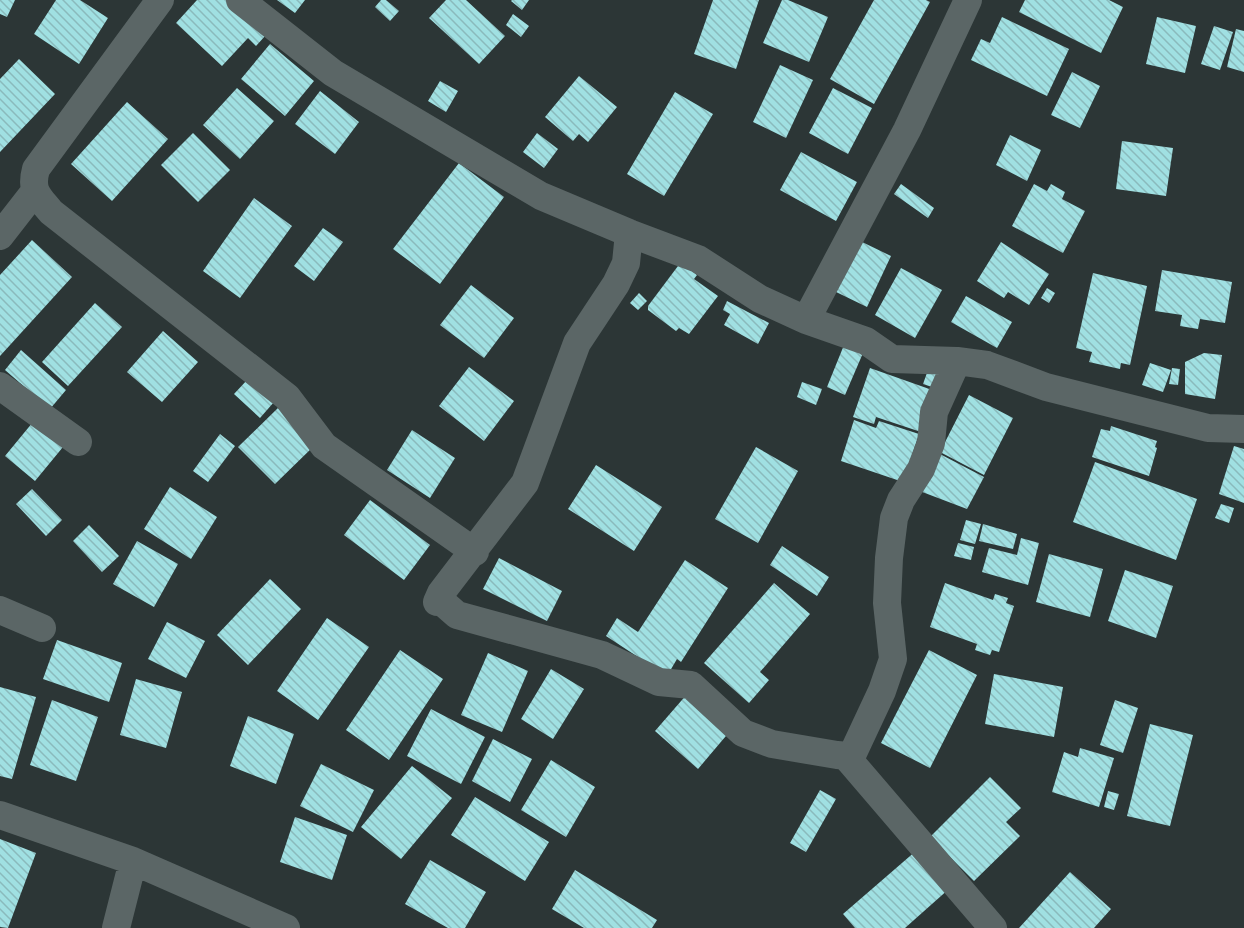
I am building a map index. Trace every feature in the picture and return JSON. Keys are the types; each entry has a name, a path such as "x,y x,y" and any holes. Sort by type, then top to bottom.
{"street":[{"path":"160,0 36,169 33,182 34,191 51,212 287,397 324,446 475,552"},
{"path":"240,0 333,73 541,196 699,259 760,299 806,320 866,341 892,359 957,361 987,365 1046,387 1208,428 1244,429"},
{"path":"806,320 907,130 968,0"},
{"path":"0,236 34,191"},
{"path":"629,233 626,263 616,284 577,343 525,483 475,552 441,593 437,602 441,601 458,615 602,655 659,682 691,685 743,733 772,744 849,756 849,760 993,928"},
{"path":"849,760 882,691 893,659 887,603 894,518 901,500 921,469 931,442 934,412 957,361"},
{"path":"0,386 78,442"},
{"path":"0,610 42,628"},
{"path":"0,814 133,861 286,928"},
{"path":"116,928 133,861"}],"building":[{"path":"0,0 15,0 7,17 0,14"},
{"path":"56,0 80,0 108,18 79,64 34,34"},
{"path":"197,0 227,0 266,35 256,46 248,38 222,66 176,23"},
{"path":"277,0 305,0 295,13"},
{"path":"381,0 386,0 399,11 390,21 375,7"},
{"path":"446,0 466,0 505,36 479,64 429,18"},
{"path":"512,0 529,0 522,10"},
{"path":"713,0 759,0 736,69 694,54"},
{"path":"782,0 788,0 828,17 809,62 763,43"},
{"path":"874,0 926,0 930,2 874,104 830,79"},
{"path":"1025,0 1109,0 1123,7 1101,53 1019,12"},
{"path":"513,14 529,26 521,37 506,25"},
{"path":"1002,17 1069,49 1047,96 971,60 981,39 990,43"},
{"path":"1157,17 1196,26 1185,73 1146,64"},
{"path":"1214,26 1233,32 1220,70 1201,64"},
{"path":"1236,29 1244,31 1244,72 1227,67"},
{"path":"270,44 314,81 285,116 241,79"},
{"path":"19,59 55,94 0,152 0,79"},
{"path":"780,65 813,80 786,138 753,122"},
{"path":"1072,72 1100,86 1080,128 1051,115"},
{"path":"579,76 617,107 588,142 579,134 573,141 545,117"},
{"path":"440,81 458,91 446,112 428,101"},
{"path":"237,88 274,121 240,159 203,125"},
{"path":"833,88 872,108 848,154 809,133"},
{"path":"320,91 359,122 335,154 295,124"},
{"path":"675,92 713,114 664,196 627,174"},
{"path":"127,102 168,139 112,201 71,164"},
{"path":"193,133 230,170 198,202 161,165"},
{"path":"537,133 558,149 544,168 523,152"},
{"path":"1010,135 1041,150 1027,181 996,165"},
{"path":"1122,141 1173,148 1166,196 1116,189"},
{"path":"801,152 857,182 836,221 780,190"},
{"path":"459,163 504,197 440,284 393,249"},
{"path":"901,184 934,208 928,218 894,194"},
{"path":"1034,184 1047,191 1051,184 1065,192 1062,199 1085,211 1063,253 1012,226"},
{"path":"254,198 292,226 240,298 203,271"},
{"path":"323,228 343,242 314,281 294,266"},
{"path":"32,240 72,277 0,356 0,275"},
{"path":"858,240 891,256 867,307 834,291"},
{"path":"1001,242 1049,274 1029,305 1008,292 1004,298 977,281"},
{"path":"681,262 697,275 694,279 718,296 689,334 679,328 676,331 648,310 648,306"},
{"path":"901,268 942,290 915,338 875,315"},
{"path":"1162,270 1232,282 1225,323 1200,319 1198,329 1180,326 1182,315 1155,311"},
{"path":"1093,273 1147,286 1130,365 1121,363 1120,369 1089,362 1092,352 1076,348"},
{"path":"471,285 514,318 484,358 440,325"},
{"path":"1047,288 1055,293 1049,303 1041,298"},
{"path":"639,293 647,301 638,310 630,303"},
{"path":"966,296 1012,322 997,348 951,322"},
{"path":"727,301 769,323 758,344 724,325 730,314 723,310"},
{"path":"95,303 122,327 68,386 42,362"},
{"path":"163,331 198,362 162,402 127,372"},
{"path":"844,345 863,353 845,395 827,387"},
{"path":"21,350 66,390 50,409 5,370"},
{"path":"1204,353 1222,355 1215,399 1185,394 1185,362"},
{"path":"1150,363 1171,370 1163,392 1142,385"},
{"path":"469,367 514,401 484,441 439,406"},
{"path":"870,368 935,391 921,432 876,417 874,424 853,417"},
{"path":"1172,368 1180,369 1178,385 1169,384"},
{"path":"928,370 940,374 935,388 923,384"},
{"path":"248,379 274,402 260,418 234,394"},
{"path":"802,382 822,389 816,405 797,397"},
{"path":"969,395 1013,418 984,475 940,452"},
{"path":"278,408 315,445 275,484 238,447"},
{"path":"854,420 876,428 879,421 919,434 903,482 841,461"},
{"path":"33,422 63,447 35,481 5,456"},
{"path":"1111,426 1157,441 1149,476 1092,457 1101,429 1110,431"},
{"path":"412,430 455,458 430,498 387,470"},
{"path":"220,434 235,446 208,482 193,471"},
{"path":"1234,446 1244,449 1244,503 1219,494"},
{"path":"756,447 798,471 758,543 715,519"},
{"path":"938,453 984,477 967,509 917,490"},
{"path":"1095,462 1197,499 1176,560 1073,522"},
{"path":"596,465 662,507 634,551 568,509"},
{"path":"170,487 217,517 191,559 144,529"},
{"path":"32,489 62,520 46,536 16,504"},
{"path":"370,500 430,545 404,580 344,535"},
{"path":"1221,504 1234,508 1229,523 1215,518"},
{"path":"966,520 981,524 975,544 960,540"},
{"path":"983,524 1017,534 1013,549 979,541"},
{"path":"89,525 119,556 102,572 73,541"},
{"path":"1021,538 1039,543 1028,585 982,572 989,548 1017,555"},
{"path":"137,541 178,564 154,607 113,584"},
{"path":"958,543 974,547 971,560 954,556"},
{"path":"782,546 829,577 817,596 770,565"},
{"path":"1049,554 1103,569 1090,617 1036,602"},
{"path":"499,558 562,591 547,621 483,589"},
{"path":"685,560 728,588 681,662 677,659 667,676 606,636 617,618 638,632"},
{"path":"1125,570 1173,586 1156,638 1108,621"},
{"path":"270,579 301,609 248,665 217,635"},
{"path":"774,583 810,614 760,672 769,680 749,703 704,663"},
{"path":"945,583 993,600 995,594 1008,598 1006,603 1014,606 999,652 992,650 990,655 975,650 977,644 930,627"},
{"path":"327,618 369,647 318,720 277,691"},
{"path":"167,622 205,641 186,678 148,659"},
{"path":"57,640 122,663 109,702 43,679"},
{"path":"400,650 443,679 389,760 346,730"},
{"path":"929,650 977,675 930,768 881,743"},
{"path":"488,653 528,671 502,732 461,715"},
{"path":"551,669 584,689 553,739 521,719"},
{"path":"994,674 1063,687 1054,737 985,724"},
{"path":"136,679 182,692 166,748 120,735"},
{"path":"0,687 36,697 12,779 0,776"},
{"path":"688,693 731,730 698,769 655,731"},
{"path":"52,700 98,717 76,781 30,765"},
{"path":"1115,700 1138,708 1123,753 1100,745"},
{"path":"431,709 485,737 461,784 407,756"},
{"path":"248,716 294,734 276,784 230,766"},
{"path":"1150,724 1193,735 1170,826 1127,816"},
{"path":"493,739 532,759 510,802 472,781"},
{"path":"1080,748 1114,758 1099,807 1052,792 1064,752 1078,757"},
{"path":"551,760 595,787 566,837 521,810"},
{"path":"321,764 374,790 353,832 300,806"},
{"path":"412,766 452,798 401,859 361,827"},
{"path":"990,777 1021,808 1006,822 1020,836 974,881 930,837"},
{"path":"820,790 836,799 806,852 790,843"},
{"path":"1108,791 1119,794 1114,810 1104,807"},
{"path":"475,797 549,842 525,881 451,835"},
{"path":"295,817 347,835 332,880 280,862"},
{"path":"0,839 36,853 8,928 0,927"},
{"path":"917,850 950,888 905,928 855,928 843,914"},
{"path":"430,860 486,892 465,928 448,928 405,904"},
{"path":"575,870 657,920 652,928 584,928 552,909"},
{"path":"1070,872 1111,909 1094,928 1019,928"}]}
